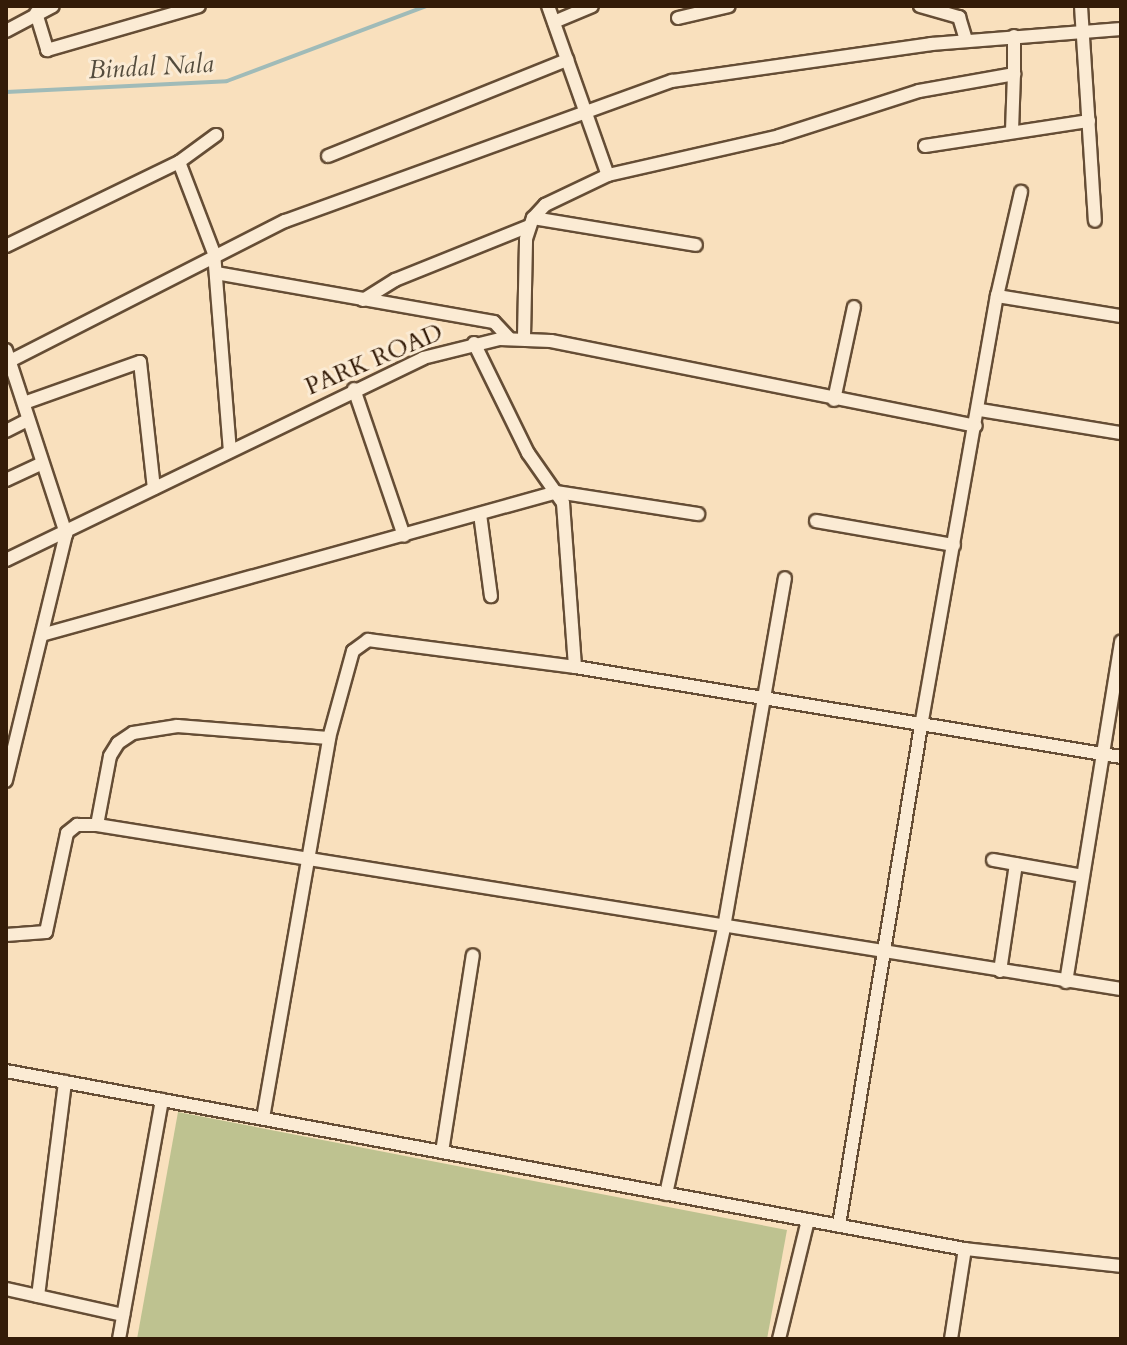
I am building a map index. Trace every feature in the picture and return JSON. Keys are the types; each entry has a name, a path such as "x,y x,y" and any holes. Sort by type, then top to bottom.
{"street":[{"path":"6,31 53,6"},
{"path":"36,13 47,50 199,6"},
{"path":"548,6 608,175"},
{"path":"554,22 592,6"},
{"path":"678,18 729,6"},
{"path":"920,6 942,9 959,17 966,40"},
{"path":"1081,6 1095,221"},
{"path":"6,779 10,735 45,634 66,534 8,355 140,299 214,253 338,200 586,109 699,74 966,40 1085,35 1121,29"},
{"path":"1012,131 1014,36"},
{"path":"328,156 567,60"},
{"path":"363,300 395,280 531,222 545,205 608,175 779,136 919,91 1014,74"},
{"path":"925,146 1089,121"},
{"path":"6,246 179,162 216,135"},
{"path":"179,162 214,253 230,450"},
{"path":"839,1225 921,726 980,410 997,296 1021,192"},
{"path":"531,222 696,245"},
{"path":"524,337 531,222"},
{"path":"216,273 494,322 509,338"},
{"path":"997,296 1121,316"},
{"path":"834,400 854,307"},
{"name":"PARK ROAD","path":"6,560 66,534 230,450 423,358 474,343 509,338 524,337 976,426"},
{"path":"474,343 528,453 557,492 567,523 575,667"},
{"path":"24,403 140,362 154,488"},
{"path":"354,389 404,536"},
{"path":"980,410 1121,433"},
{"path":"6,431 28,420"},
{"path":"6,480 41,464"},
{"path":"45,634 557,492 698,514"},
{"path":"480,514 491,596"},
{"path":"816,521 954,545"},
{"path":"666,1194 724,927 785,578"},
{"path":"263,1118 329,738 353,651 368,640 575,667 1121,757"},
{"path":"1066,982 1121,641"},
{"path":"97,825 110,756 118,743 133,733 177,726 329,738"},
{"path":"6,935 46,932 67,833 77,825 97,825 1121,989"},
{"path":"993,860 1083,876"},
{"path":"1000,971 1016,864"},
{"path":"442,1152 473,955"},
{"path":"6,1071 965,1249 1121,1266"},
{"path":"38,1296 65,1082"},
{"path":"119,1339 162,1100"},
{"path":"779,1339 808,1220"},
{"path":"951,1339 965,1249"},
{"path":"6,1289 123,1315"}],"green space":[{"path":"178,1112 787,1230 767,1339 137,1339"}],"waterway":[{"name":"Bindal Nala","path":"6,92 227,81 427,6"}]}
